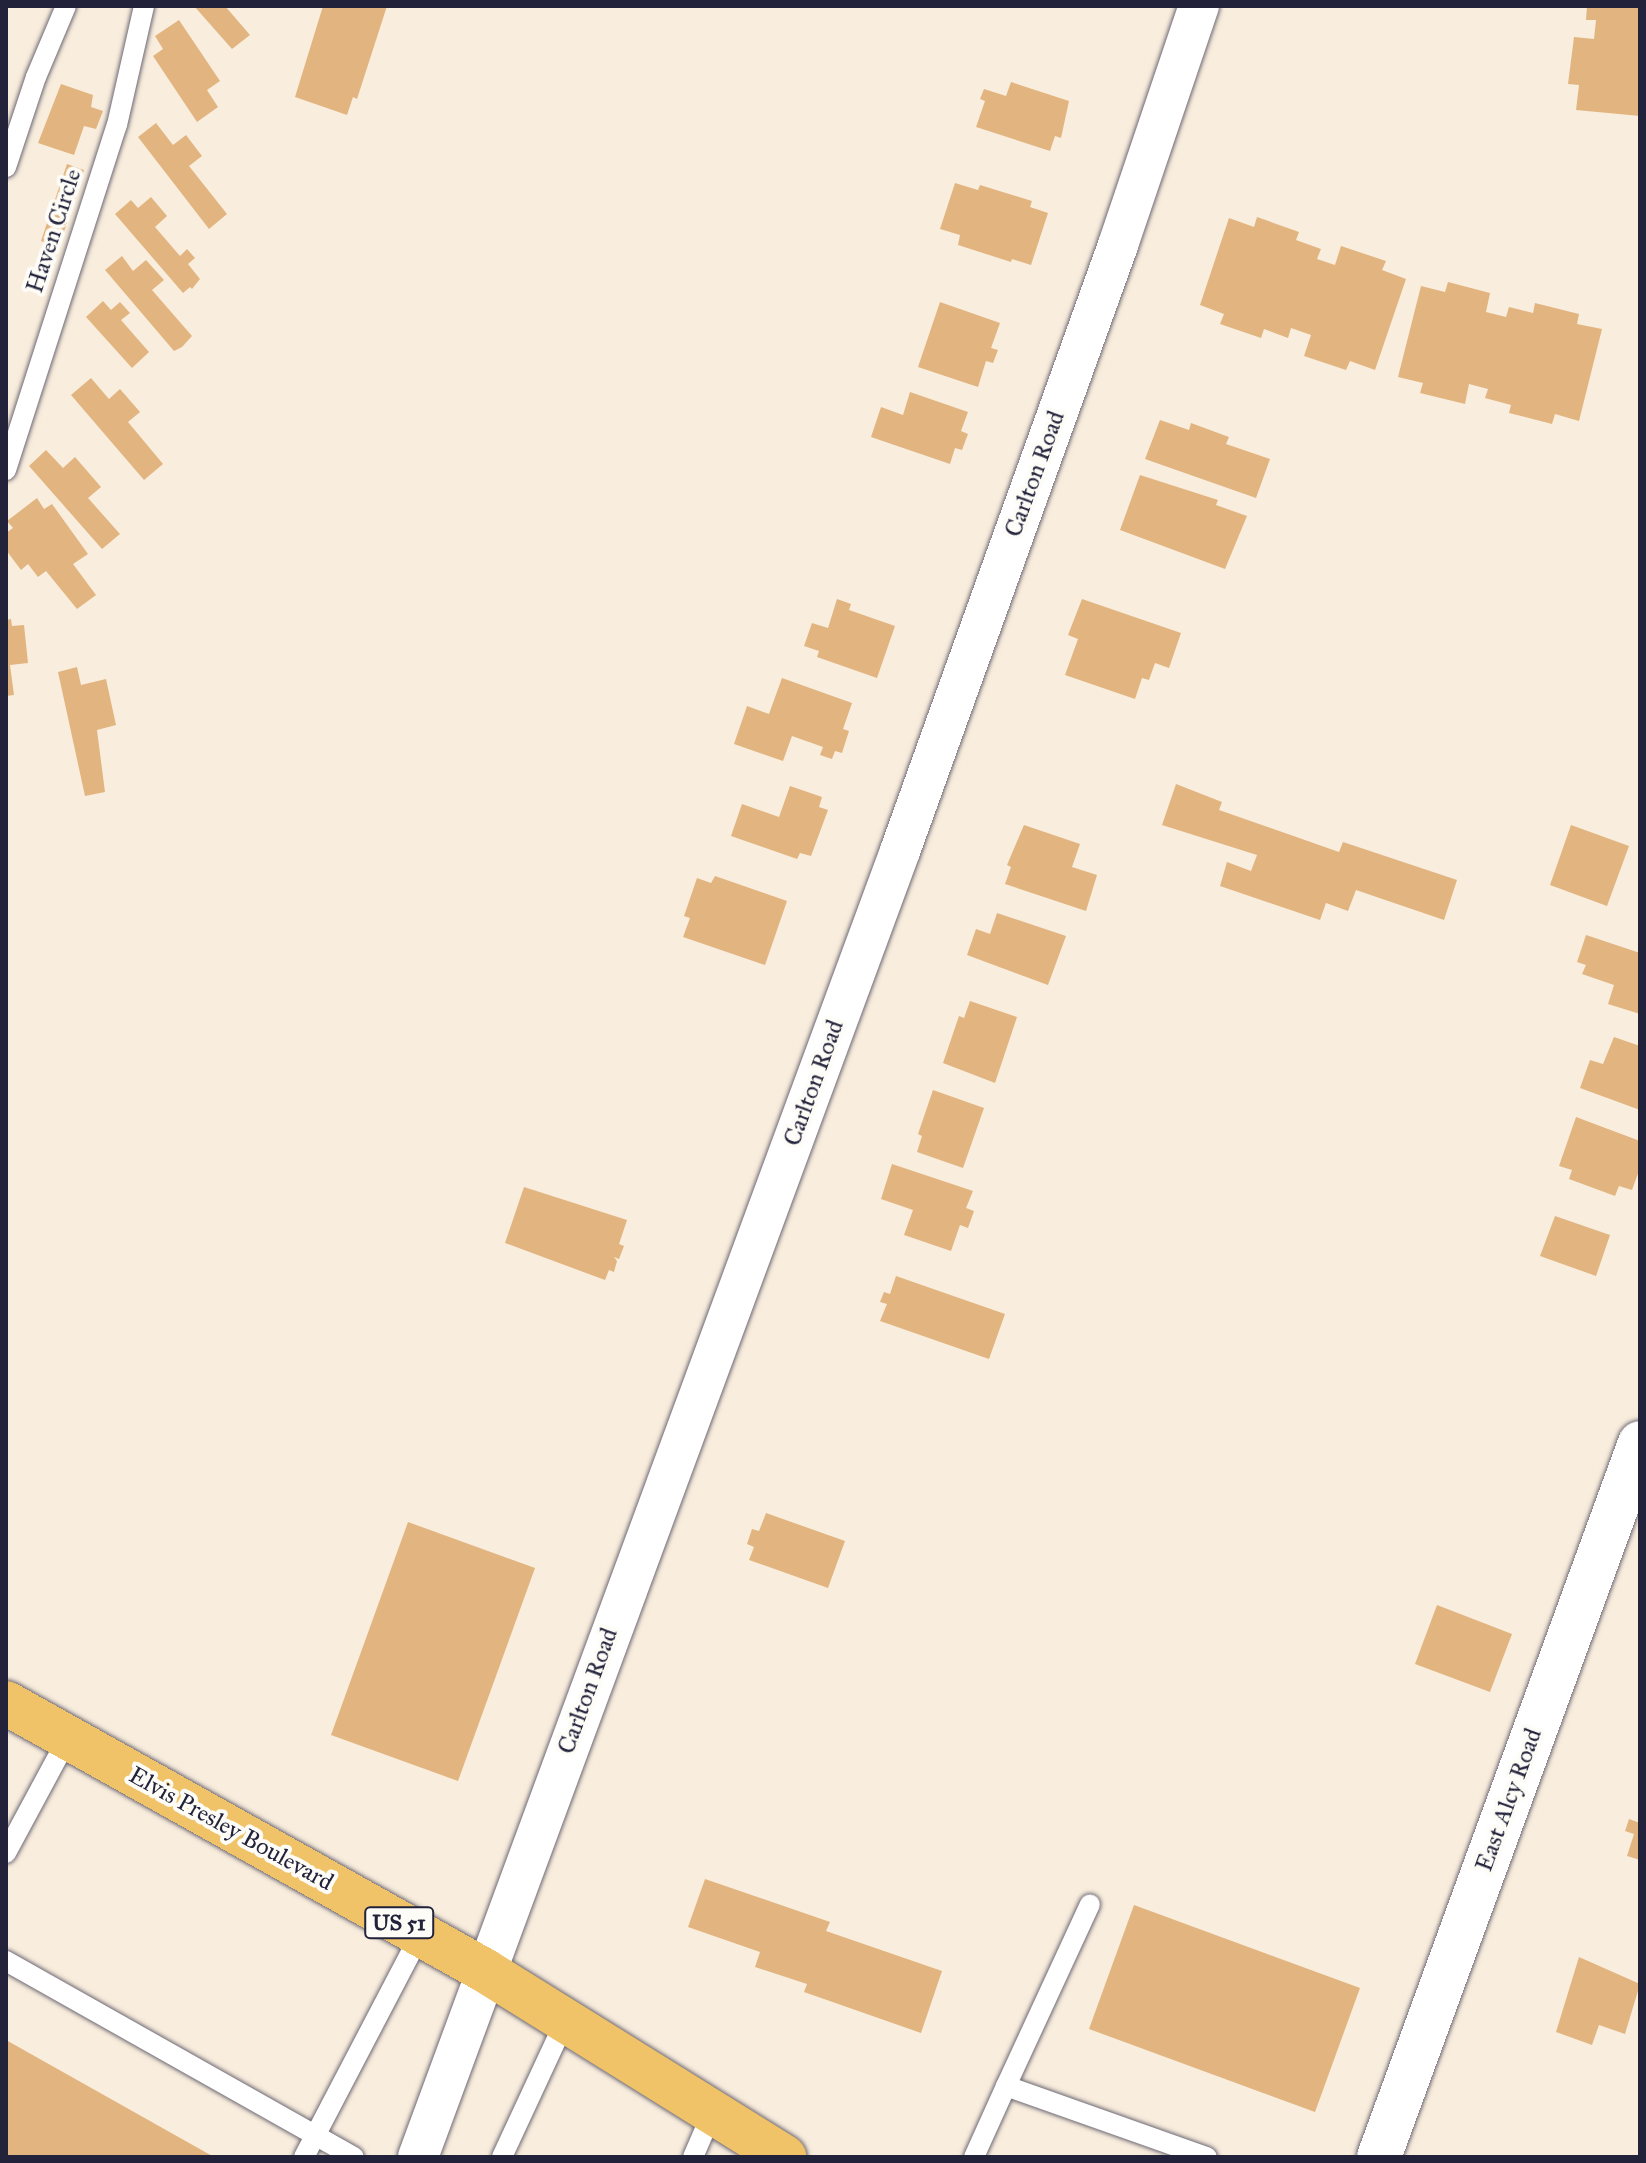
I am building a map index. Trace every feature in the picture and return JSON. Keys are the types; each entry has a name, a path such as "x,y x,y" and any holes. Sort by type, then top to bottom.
{"main road":[{"name":"Elvis Presley Boulevard","path":"6,1703 484,1970 777,2155"}],"street":[{"name":"Carlton Road","path":"418,2157 484,1970 906,836 1112,260 1199,6"},
{"name":"East Alcy Road","path":"1379,2157 1640,1443"}],"lane":[{"path":"6,167 36,77 66,6"},
{"name":"Haven Circle","path":"6,470 117,125 144,6"},
{"path":"6,1853 68,1738"},
{"path":"974,2157 1090,1904"},
{"path":"304,2157 420,1935"},
{"path":"6,1961 354,2157"},
{"path":"502,2157 565,2021"},
{"path":"1006,2086 1207,2157"},
{"path":"693,2157 712,2113"}],"building":[{"path":"194,6 225,6 250,35 232,49"},
{"path":"323,6 387,6 357,99 353,97 347,115 295,97"},
{"path":"1587,6 1640,6 1640,116 1576,110 1579,85 1568,84 1574,37 1594,39 1596,20 1586,20"},
{"path":"179,20 220,81 207,90 218,107 197,122 153,56 163,49 155,36"},
{"path":"1011,82 1069,101 1061,138 1055,136 1050,151 976,127 985,101 980,99 984,89 1006,96"},
{"path":"61,84 93,95 91,107 103,111 96,129 84,126 74,155 38,143"},
{"path":"156,123 173,145 186,135 202,156 189,166 227,214 209,229 138,137"},
{"path":"67,164 84,170 59,247 41,241"},
{"path":"955,183 978,190 980,185 1032,201 1030,207 1048,213 1031,265 958,245 960,235 940,229"},
{"path":"151,197 167,216 155,227 180,256 187,249 195,258 188,264 200,279 192,289 190,287 183,293 115,214 131,200 138,208"},
{"path":"1257,217 1299,232 1296,240 1321,249 1317,259 1335,265 1341,246 1386,261 1382,270 1406,279 1375,370 1350,361 1346,370 1304,356 1311,335 1291,328 1288,338 1264,329 1261,338 1220,324 1224,314 1200,305 1229,218 1254,227"},
{"path":"122,256 133,271 146,260 164,280 152,290 192,336 182,347 174,351 105,270"},
{"path":"1448,282 1490,293 1486,312 1506,317 1509,307 1533,313 1535,303 1579,314 1577,324 1602,329 1579,421 1555,414 1552,424 1509,413 1511,405 1485,398 1488,389 1469,384 1465,404 1420,393 1423,383 1398,377 1421,286 1445,292"},
{"path":"103,301 111,310 120,302 130,313 121,320 149,352 132,368 86,317"},
{"path":"940,302 1000,323 991,348 998,350 993,363 986,361 978,387 918,367"},
{"path":"91,378 109,399 120,389 140,412 128,422 163,464 144,480 71,395"},
{"path":"910,392 968,412 961,431 968,434 962,450 955,448 950,464 871,437 881,407 903,415"},
{"path":"1160,420 1189,430 1191,423 1229,437 1226,444 1270,459 1256,498 1145,459"},
{"path":"46,450 63,468 75,457 101,487 88,498 120,534 102,549 29,466"},
{"path":"1140,475 1218,500 1216,505 1247,516 1225,569 1120,530"},
{"path":"37,498 44,509 52,504 88,554 73,564 96,595 77,609 46,571 38,577 28,564 21,570 6,550 6,533 13,528 7,521"},
{"path":"837,599 851,604 849,610 895,626 877,678 817,657 819,651 804,646 812,623 828,628"},
{"path":"1082,599 1181,633 1169,668 1155,663 1149,680 1142,678 1135,699 1065,675 1078,639 1068,635"},
{"path":"11,619 12,626 24,625 28,663 10,665 14,695 6,696 6,620"},
{"path":"77,667 81,685 106,679 116,725 97,730 105,792 85,796 58,672"},
{"path":"782,678 852,703 843,729 849,731 842,753 835,751 832,759 820,755 823,747 792,736 783,761 734,744 747,706 769,714"},
{"path":"1176,784 1222,802 1219,810 1339,852 1343,842 1457,880 1444,920 1356,890 1348,911 1326,903 1320,920 1220,886 1227,862 1251,871 1257,855 1162,825"},
{"path":"790,786 822,797 819,807 828,810 811,856 800,853 797,859 731,836 742,804 779,817"},
{"path":"1024,825 1080,844 1072,867 1097,875 1086,911 1005,884 1011,867 1007,865"},
{"path":"1571,825 1629,846 1607,906 1550,885"},
{"path":"715,876 787,901 765,965 683,937 690,918 684,916 697,878 711,883"},
{"path":"997,913 1066,936 1048,985 967,955 976,929 990,934"},
{"path":"1586,935 1640,953 1640,1014 1608,1004 1614,985 1582,974 1586,965 1577,962"},
{"path":"970,1001 1017,1017 995,1083 943,1063 959,1016 964,1018"},
{"path":"1614,1037 1640,1046 1640,1110 1580,1088 1590,1060 1603,1064"},
{"path":"933,1090 984,1108 963,1168 917,1152 922,1136 918,1134"},
{"path":"1576,1117 1640,1141 1640,1168 1632,1190 1619,1186 1615,1196 1569,1179 1572,1170 1559,1166"},
{"path":"892,1164 973,1191 966,1208 974,1211 968,1228 960,1225 951,1251 904,1235 913,1210 881,1199"},
{"path":"524,1187 627,1220 619,1244 624,1246 619,1259 614,1257 617,1261 614,1272 609,1270 605,1280 505,1243"},
{"path":"1555,1216 1610,1235 1596,1276 1540,1256"},
{"path":"896,1276 1005,1314 989,1359 880,1321 887,1304 880,1302 884,1292 890,1294"},
{"path":"766,1513 845,1541 828,1588 749,1560 754,1547 747,1544 752,1529 759,1531"},
{"path":"408,1522 535,1568 458,1781 331,1735"},
{"path":"1437,1605 1512,1634 1490,1692 1415,1664"},
{"path":"1629,1819 1640,1823 1640,1860 1627,1856 1634,1834 1625,1831"},
{"path":"705,1879 830,1922 826,1931 942,1971 921,2033 804,1992 807,1984 755,1967 760,1952 688,1927"},
{"path":"1134,1905 1360,1988 1315,2112 1089,2029"},
{"path":"1579,1957 1640,1984 1625,2034 1599,2025 1592,2045 1556,2032"},
{"path":"6,2040 214,2157 6,2157"}]}
